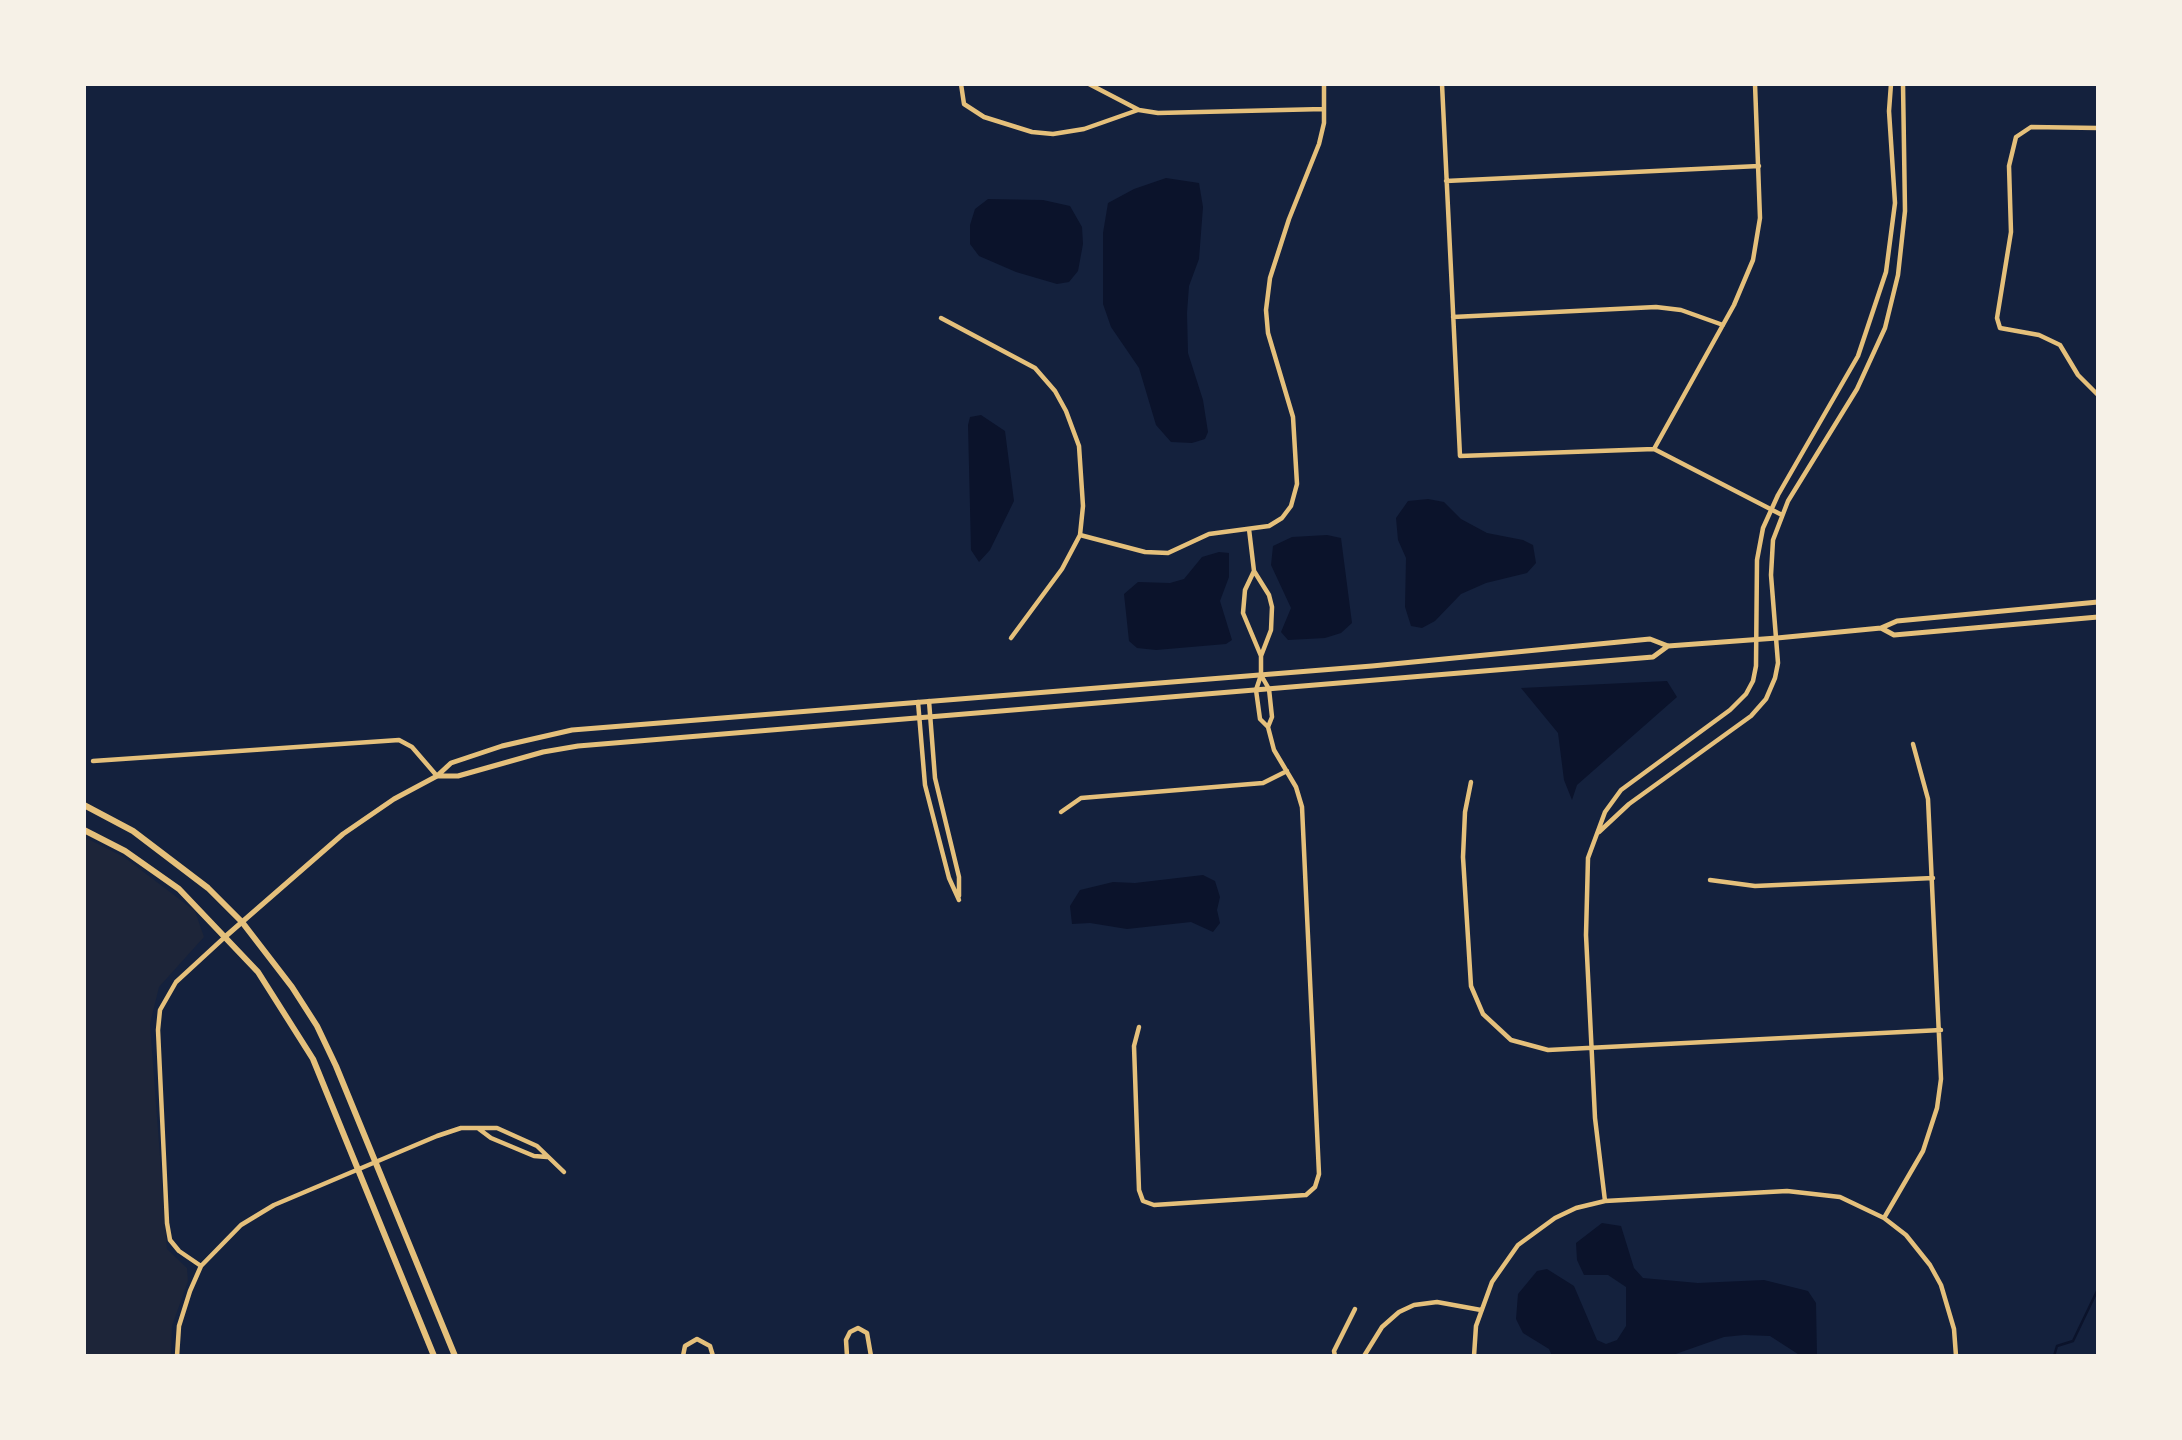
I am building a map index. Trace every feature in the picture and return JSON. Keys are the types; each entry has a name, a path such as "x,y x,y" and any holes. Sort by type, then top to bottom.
{"main road":[{"path":"84,806 132,831 208,888 266,950 317,1026 455,1356"},
{"path":"84,830 125,851 170,883 226,936 258,972 313,1059 434,1356"}],"street":[{"path":"961,84 964,104 984,117 1032,132 1053,134 1084,129 1139,110"},
{"path":"1089,84 1139,110 1158,113 1324,109"},
{"path":"1080,535 1160,553 1182,548 1209,534 1269,526 1282,518 1291,506 1296,492 1293,416 1268,333 1266,310 1270,278 1289,219 1319,144 1324,84"},
{"path":"1442,84 1460,456 1654,449 1782,515"},
{"path":"1654,449 1748,279 1760,218 1755,84"},
{"path":"1605,1201 1598,1156 1592,1048 1585,896 1588,858 1605,812 1621,790 1730,710 1746,694 1755,674 1757,560 1763,528 1858,356 1886,272 1895,203 1889,111 1891,84"},
{"path":"1596,836 1629,804 1762,705 1776,678 1777,638 1771,554 1782,515 1857,389 1885,328 1898,275 1906,211 1903,84"},
{"path":"2098,128 2031,127 2016,137 2009,166 2011,232 1997,318 2000,328 2039,335 2060,345 2078,375 2098,395"},
{"path":"1446,181 1759,166"},
{"path":"1886,272 1898,275"},
{"path":"1453,317 1656,307 1681,310 1723,325"},
{"path":"941,318 1023,359 1055,391 1075,431 1079,446 1083,506 1080,535 1062,569 1011,638"},
{"path":"1139,1027 1134,1046 1139,1190 1143,1202 1154,1205 1306,1195 1315,1187 1319,1174 1301,807 1296,787 1274,750 1268,727 1260,719 1256,690 1261,675 1261,656 1270,630 1272,607 1254,571 1249,529"},
{"path":"1254,571 1245,590 1243,613 1261,656"},
{"path":"201,1266 179,1251 170,1240 158,1030 160,1010 176,982 368,815 437,776 451,763 513,743 572,730 1261,675 1650,639 1668,646 1777,638 1881,628 1897,621 2098,602"},
{"path":"1881,628 1894,635 2098,617"},
{"path":"93,761 399,740 412,747 437,776 458,776 531,754 578,746 1653,657 1668,646"},
{"path":"1261,675 1269,689 1272,716 1268,727"},
{"path":"918,702 925,785 949,878 959,900 959,877 935,778 929,701"},
{"path":"1884,1218 1923,1151 1931,1130 1941,1079 1941,1030 1926,784 1913,744"},
{"path":"1061,812 1082,798 1263,783 1287,771"},
{"path":"1471,782 1465,812 1464,858 1469,971 1475,1001 1498,1032 1525,1046 1548,1050 1941,1030"},
{"path":"1710,880 1755,886 1933,878"},
{"path":"478,1128 491,1138 534,1156 548,1157"},
{"path":"177,1356 179,1325 201,1266 228,1237 258,1214 450,1130 497,1128 537,1146 564,1172"},
{"path":"1474,1356 1481,1310 1492,1282 1518,1245 1555,1218 1576,1208 1605,1201 1802,1191 1840,1197 1884,1218 1916,1246 1941,1285 1954,1329 1956,1356"},
{"path":"1364,1356 1382,1327 1406,1308 1437,1302 1481,1310"},
{"path":"1335,1356 1334,1351 1355,1309"},
{"path":"847,1356 846,1340 850,1332 858,1328 867,1332 871,1356"},
{"path":"682,1356 685,1346 697,1339 710,1346 713,1356"}],"shaded area":[{"path":"1166,178 1199,183 1203,207 1199,259 1189,286 1187,313 1188,353 1203,400 1208,432 1205,439 1192,443 1171,442 1156,425 1139,368 1111,327 1103,304 1103,233 1108,203 1134,189"},
{"path":"988,199 1043,200 1070,206 1082,227 1083,244 1078,271 1069,282 1057,284 1016,272 979,256 970,244 970,225 975,209"},
{"path":"981,415 1005,431 1014,501 990,550 979,562 971,550 968,425 970,417"},
{"path":"1428,499 1444,502 1461,519 1487,533 1523,540 1533,545 1536,563 1527,573 1486,583 1461,594 1435,621 1422,628 1411,626 1405,607 1406,558 1398,540 1396,518 1408,501"},
{"path":"1327,535 1341,538 1352,623 1341,633 1325,638 1288,640 1281,632 1291,608 1271,565 1273,546 1292,537"},
{"path":"1219,552 1229,553 1229,577 1220,601 1232,640 1226,644 1156,650 1137,648 1129,641 1124,594 1138,582 1170,583 1184,579 1202,557"},
{"path":"1667,681 1677,697 1577,785 1572,800 1564,780 1558,733 1521,688"},
{"path":"84,837 124,857 195,911 204,937 159,987 150,1024 167,1249 187,1268 188,1281 172,1326 171,1356 84,1356"},
{"path":"1203,875 1215,881 1220,897 1217,910 1220,923 1213,932 1191,922 1127,929 1090,923 1072,924 1070,906 1080,890 1113,882 1135,883"},
{"path":"1602,1223 1621,1226 1634,1268 1643,1278 1698,1283 1764,1280 1808,1291 1816,1303 1817,1356 1801,1356 1770,1336 1744,1335 1724,1337 1670,1356 1552,1356 1549,1349 1523,1333 1516,1319 1518,1294 1537,1271 1547,1269 1574,1286 1597,1340 1606,1344 1617,1340 1626,1326 1626,1287 1608,1275 1584,1275 1577,1260 1576,1243"}],"waterway":[{"path":"2054,1356 2057,1346 2073,1341 2098,1289"}]}
